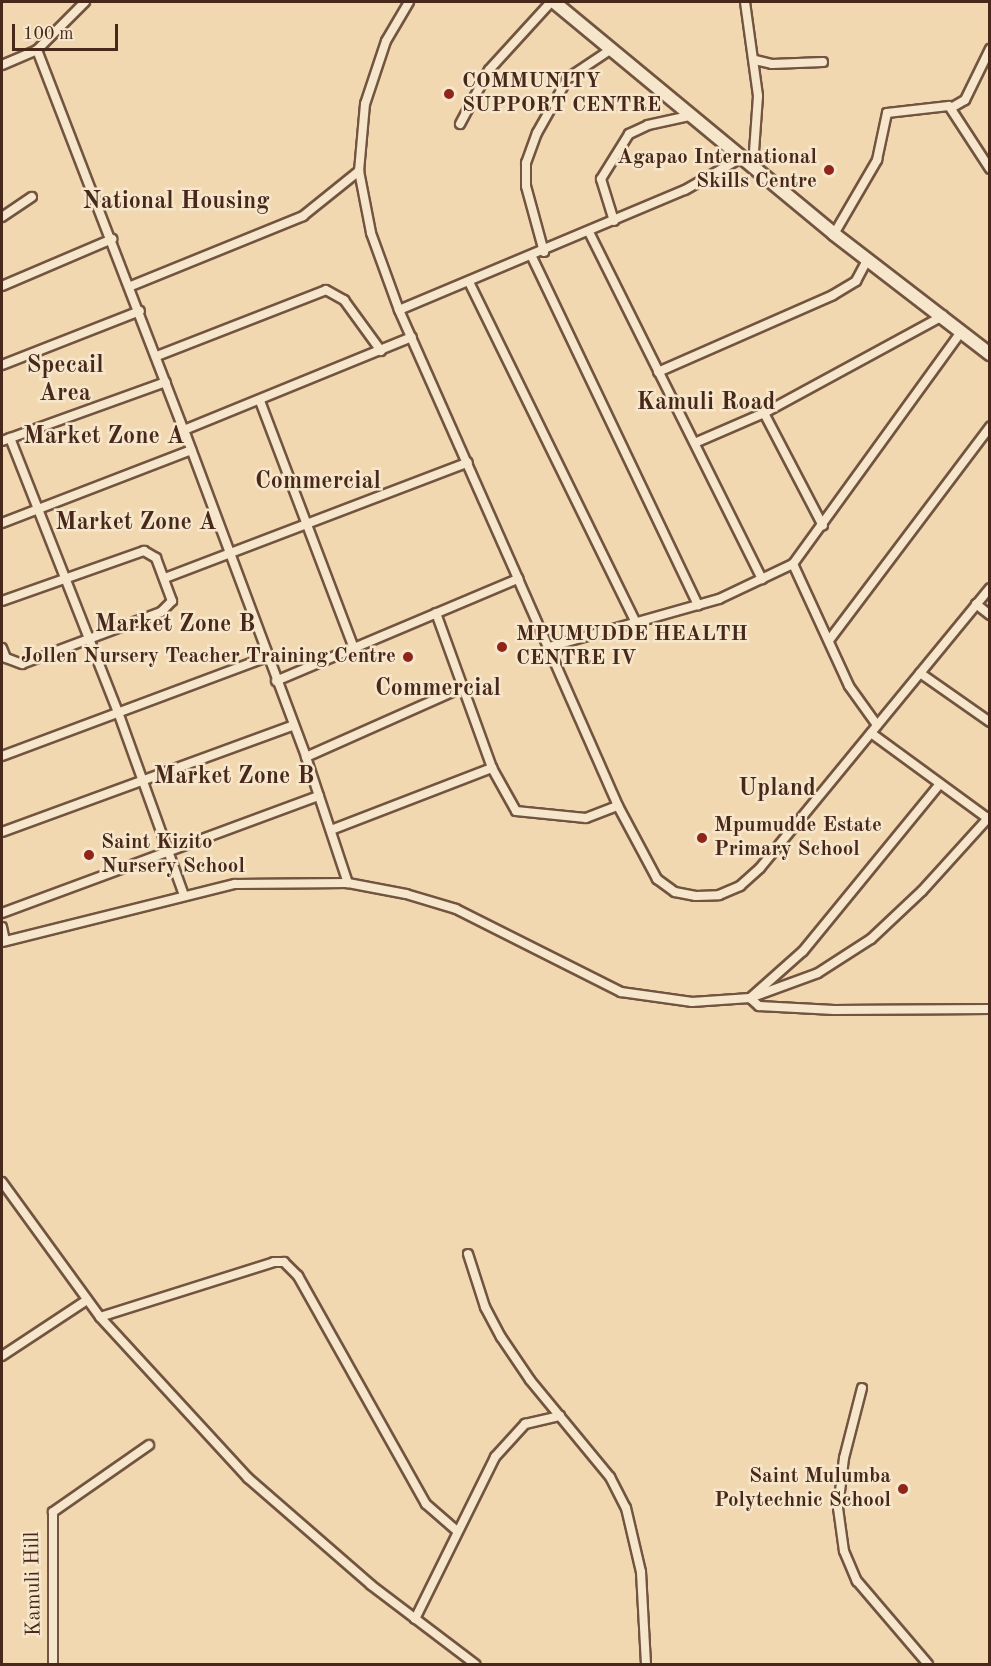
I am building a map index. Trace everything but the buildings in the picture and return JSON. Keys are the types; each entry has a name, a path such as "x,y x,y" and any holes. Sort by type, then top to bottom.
{"main road":[{"path":"553,2 834,234 990,354"}],"street":[{"path":"2,65 37,50 85,2"},
{"path":"409,2 373,72 365,104 359,171 371,232 399,310 618,806 657,879 675,892 719,896 740,886 760,868 990,588"},
{"path":"460,124 489,70 553,2"},
{"path":"745,2 755,60 758,96 753,166"},
{"path":"834,234 877,160 887,113 951,108 965,100 990,49"},
{"path":"37,50 157,356 306,757 348,883"},
{"path":"544,252 526,186 526,163 537,133 568,78 610,50"},
{"path":"755,60 772,64 823,62"},
{"path":"951,108 990,169"},
{"path":"614,221 601,179 618,150 637,129 689,116"},
{"path":"399,310 470,284 685,190 741,158"},
{"path":"130,286 303,216 359,171"},
{"path":"2,217 32,197"},
{"path":"589,232 658,372 697,442 762,579"},
{"path":"2,286 112,239"},
{"path":"532,257 698,604"},
{"path":"658,372 833,295 856,281 867,260"},
{"path":"470,284 634,621"},
{"path":"157,356 326,290 344,300 381,351"},
{"path":"2,365 140,311"},
{"path":"697,442 764,414 943,316"},
{"path":"549,647 698,604 793,564 823,526 961,332"},
{"path":"184,430 412,338"},
{"path":"166,382 6,439 39,508 118,712 184,895"},
{"path":"260,401 354,648"},
{"path":"764,414 823,526"},
{"path":"830,639 990,427"},
{"path":"2,523 191,450"},
{"path":"165,578 468,462"},
{"path":"2,601 65,576 144,551 156,558 172,601 169,608 22,664 6,658 2,648"},
{"path":"2,927 3,941 235,884 348,883 456,909 621,992 692,1002 750,998 818,973 871,939 922,891 987,822 939,785 874,729 852,692 830,639 793,564"},
{"path":"276,681 518,579"},
{"path":"976,604 990,615"},
{"path":"436,613 492,768 516,811 586,818 618,806"},
{"path":"2,756 267,657"},
{"path":"920,673 990,722"},
{"path":"306,757 463,687"},
{"path":"2,832 294,725"},
{"path":"331,830 492,768"},
{"path":"750,998 803,951 939,785"},
{"path":"2,913 319,796"},
{"path":"750,998 759,1006 800,1009 990,1009"},
{"path":"2,1182 100,1317 248,1478 415,1619 475,1665"},
{"path":"468,1254 485,1307 501,1337 560,1416 610,1477 626,1508 641,1572 646,1665"},
{"path":"100,1317 274,1262 284,1263 298,1276 426,1504 456,1530"},
{"path":"2,1356 87,1300"},
{"path":"862,1388 844,1458 838,1508 844,1551 857,1581 928,1665"},
{"path":"415,1619 456,1530 495,1457 518,1430 532,1421 560,1416"},
{"name":"Kamuli Hill","path":"53,1665 53,1512 149,1445"}],"place":[{"name":"COMMUNITY SUPPORT CENTRE","path":"449,94"},
{"name":"Agapao International Skills Centre","path":"829,170"},
{"name":"MPUMUDDE HEALTH CENTRE IV","path":"502,647"},
{"name":"Jollen Nursery Teacher Training Centre","path":"408,657"},
{"name":"Mpumudde Estate Primary School","path":"702,838"},
{"name":"Saint Kizito Nursery School","path":"89,855"},
{"name":"Saint Mulumba Polytechnic School","path":"903,1489"}],"district":[{"name":"National Housing","path":"176,203"},
{"name":"Specail Area","path":"65,381"},
{"name":"Kamuli Road","path":"706,404"},
{"name":"Market Zone A","path":"104,438"},
{"name":"Commercial","path":"318,483"},
{"name":"Market Zone A","path":"136,524"},
{"name":"Market Zone B","path":"175,626"},
{"name":"Commercial","path":"438,690"},
{"name":"Market Zone B","path":"234,778"},
{"name":"Upland","path":"777,790"}]}
